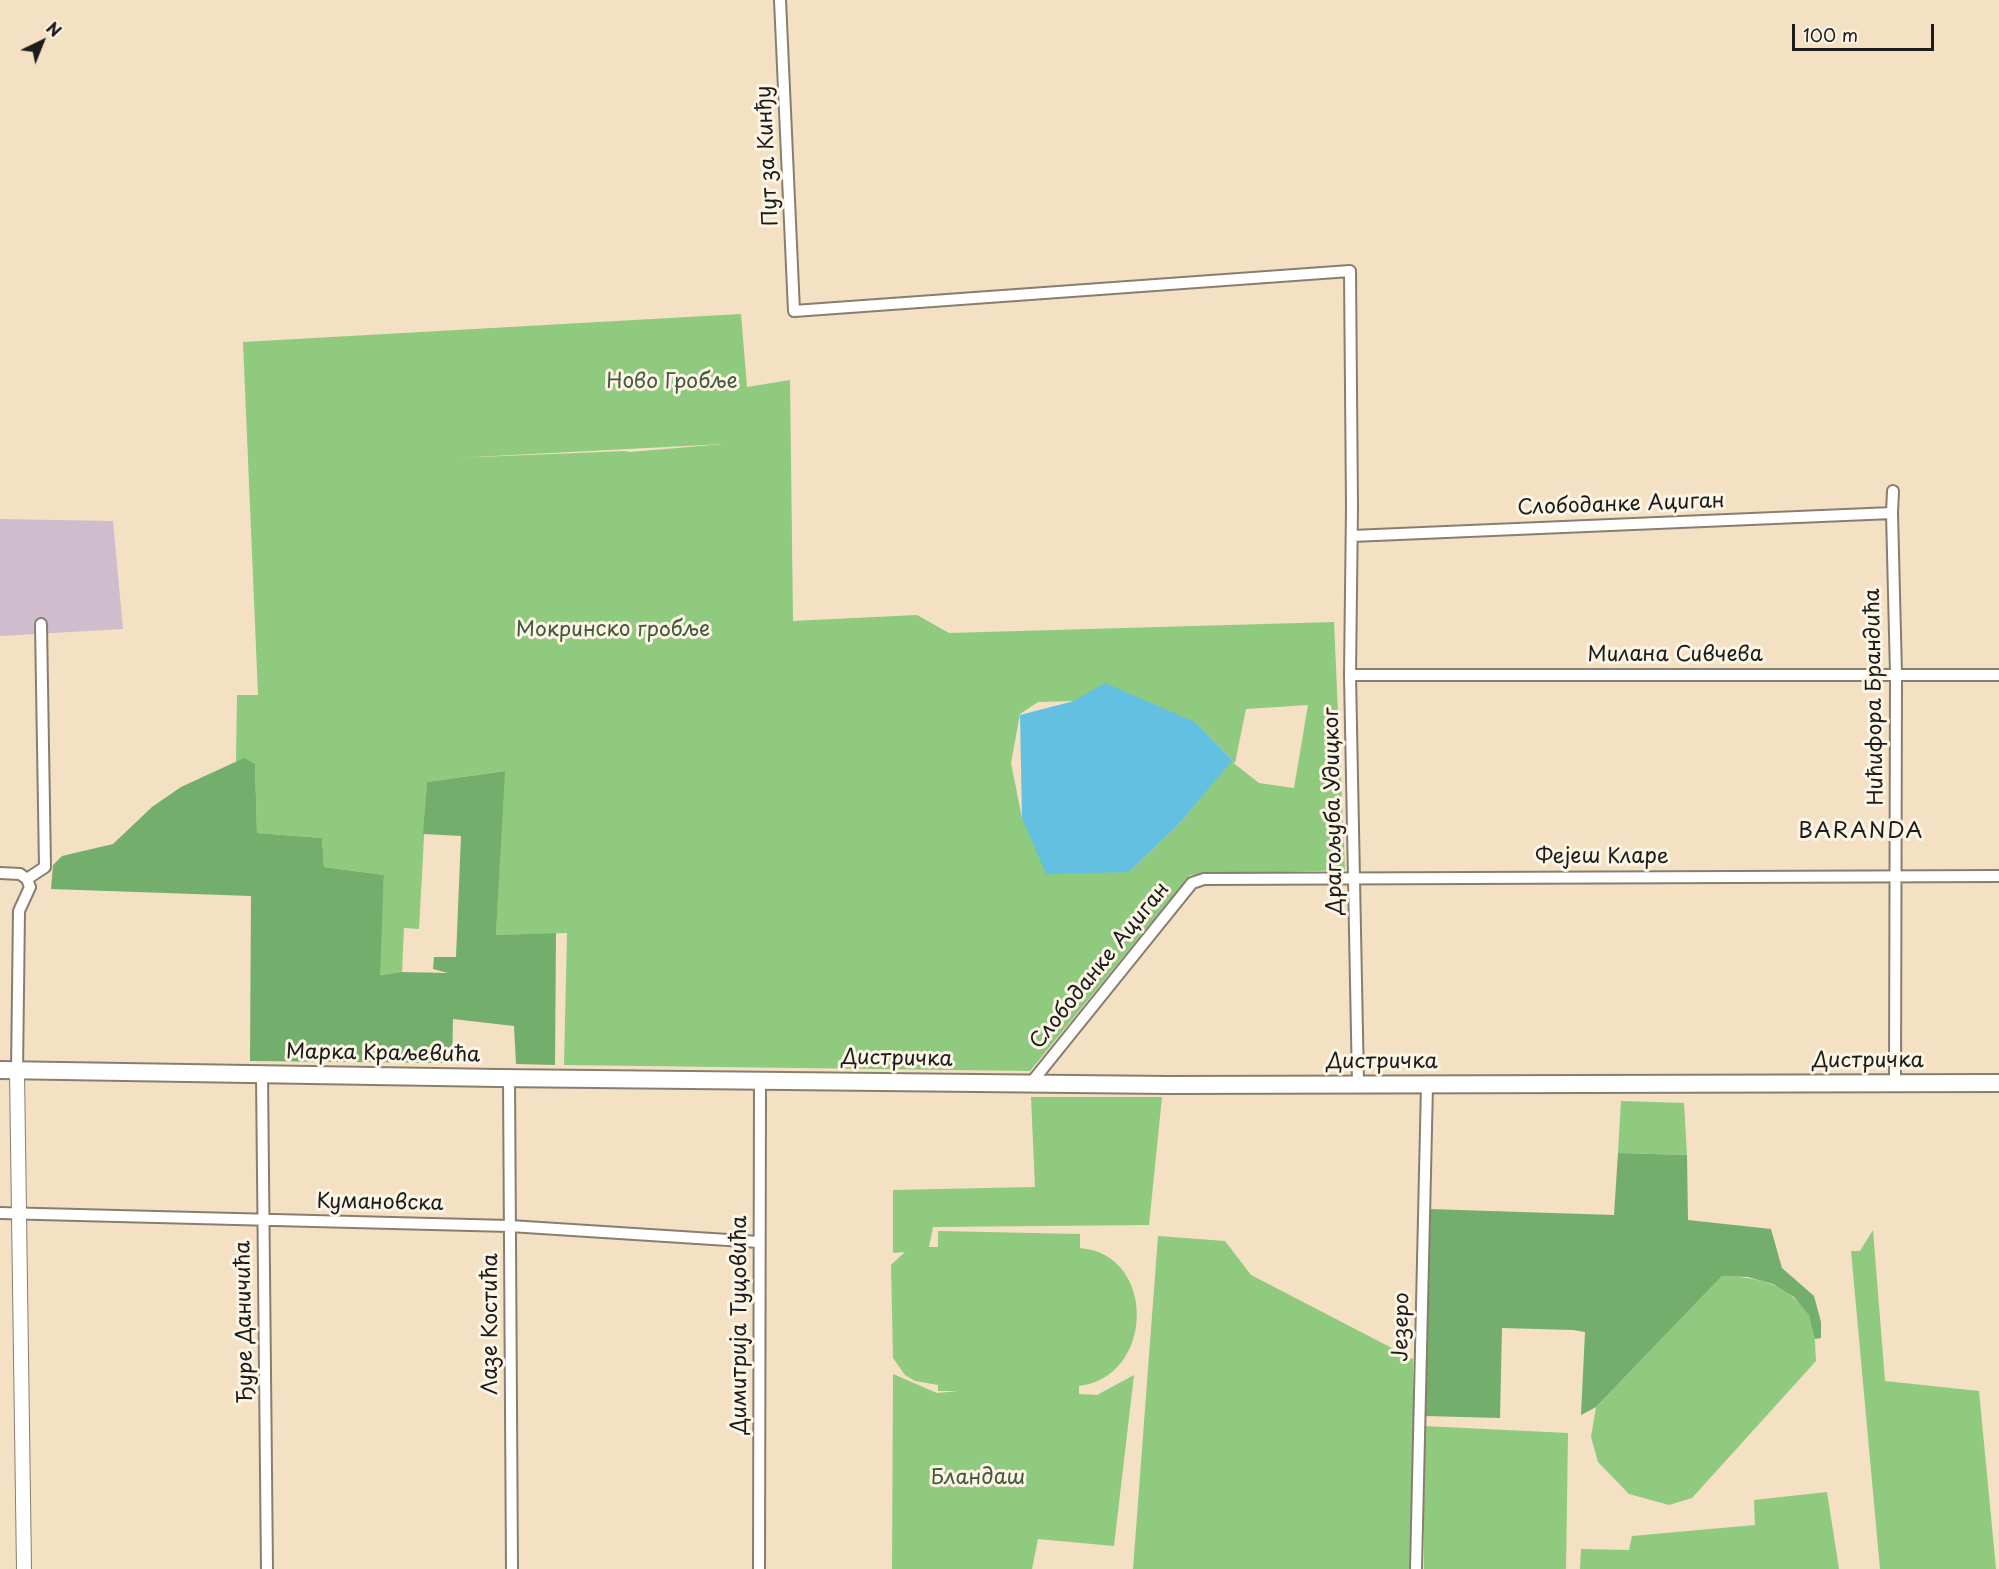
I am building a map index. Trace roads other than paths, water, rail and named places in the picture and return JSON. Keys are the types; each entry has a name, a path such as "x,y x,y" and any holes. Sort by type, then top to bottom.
{"main road":[{"name":"Марка Краљевића","path":"8,1071 763,1081"},
{"name":"Дистричка","path":"763,1081 1427,1085 1999,1083"}],"street":[{"name":"Пут за Кинђу","path":"780,0 794,311"},
{"name":"Драгољуба Удицког","path":"794,311 1350,271 1352,536 1350,675 1356,877 1358,1084"},
{"name":"Нићифора Брандића","path":"1893,491 1896,675 1895,1083"},
{"name":"Слободанке Ациган","path":"1352,536 1892,513"},
{"path":"27,879 45,867 41,624"},
{"name":"Милана Сивчева","path":"1350,675 1999,675"},
{"path":"0,873 20,874 27,879 30,887 19,911 8,1071 18,1214 24,1569"},
{"name":"Фејеш Кларе","path":"1204,879 1999,876"},
{"name":"Слободанке Ациган","path":"1031,1083 1192,883 1204,879"},
{"name":"Ђуре Даничића","path":"262,1074 267,1569"},
{"name":"Лазе Костића","path":"509,1078 512,1569"},
{"name":"Димитрија Туцовића","path":"759,1569 759,1242 763,1081"},
{"name":"Језеро","path":"1416,1569 1427,1085"},
{"name":"Кумановска","path":"0,1213 510,1226 759,1242"}],"water":[{"path":"1105,683 1195,722 1235,763 1231,762 1179,824 1129,872 1046,874 1022,818 1020,715 1074,701"}],"district":[{"name":"BARANDA","path":"1861,832"}],"park label":[{"name":"Ново Гробље","path":"672,382"},
{"name":"Мокринско гробље","path":"613,630"},
{"name":"Бландаш","path":"978,1478"}]}
